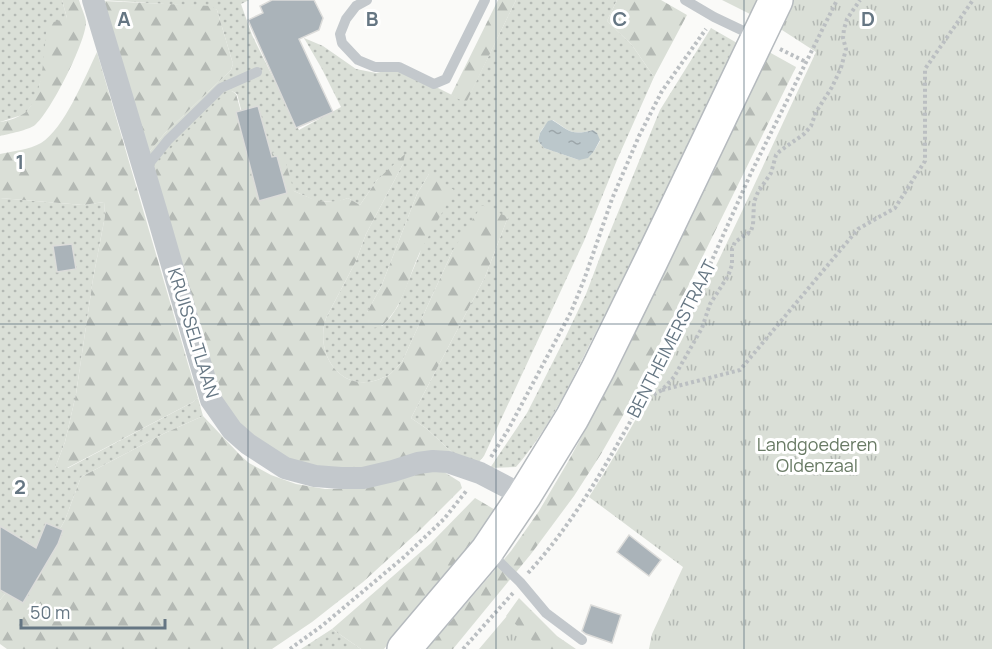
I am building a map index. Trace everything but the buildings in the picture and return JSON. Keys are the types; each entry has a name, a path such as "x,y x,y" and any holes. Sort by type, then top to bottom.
{"main road":[{"path":"404,649 487,551 572,418 598,369 776,0"}],"street":[{"name":"KRUISSELTLAAN","path":"93,0 211,400 232,430 248,444 285,468 315,476 363,478 418,463 448,462 480,473 524,496"}],"lane":[{"path":"367,0 356,6 346,19 340,34 342,43 358,60 375,67 399,67 434,84 446,79 485,0"},
{"path":"685,0 758,38"},
{"path":"144,170 168,140 221,88 257,72"},
{"path":"487,551 520,582 546,613 582,640"}],"path":[{"name":"BENTHEIMERSTRAAT","path":"644,400 687,316 751,173 837,0"},
{"path":"662,390 680,367 702,328 710,304 728,276 735,242 751,231 754,202 771,173 776,155 811,126 816,112 832,87 846,49 843,29 860,0"},
{"path":"644,400 662,390 740,370 858,229 895,208 925,161 925,69 973,0"},
{"path":"290,649 323,625 404,557 444,519 480,473 508,430 571,312 627,162 662,91 714,17"},
{"name":"BENTHEIMERSTRAAT","path":"462,649 558,538 601,470 650,385 644,400"}],"green space":[{"path":"0,0 62,0 67,18 40,83 37,98 25,114 0,122"},
{"path":"62,0 79,0 86,22 74,60 49,107 35,125 0,136 0,122 21,115 33,103 40,82 47,24 67,18"},
{"path":"102,0 249,0 241,4 252,35 299,130 341,107 304,38 323,46 356,69 376,73 398,68 466,102 516,0 617,0 607,21 632,45 654,77 584,241 484,456 478,463 456,456 427,429 411,418 485,277 508,217 453,250 402,362 388,376 366,382 353,381 343,376 334,368 324,345 323,332 326,318 403,164 377,180 360,205 348,198 337,202 316,201 294,191 254,158 237,94 232,91 151,177 145,151 150,151 165,133 231,70 233,64 217,10 211,7","holes":["553,120 567,130 580,133 593,130 600,141 594,151 579,160 544,148 538,141 540,134 544,126","429,174 420,253 398,306 382,326 367,312 381,287 417,194"]},
{"path":"498,0 516,0 466,103 451,95"},
{"path":"617,0 661,0 687,15 654,77 632,45 607,21"},
{"name":"Landgoederen Oldenzaal","path":"722,0 992,0 992,649 649,649 652,634 683,567 589,497 622,444 682,334 816,52 782,30"},
{"path":"103,1 211,6 217,10 233,64 231,70 165,133 150,151 145,151"},
{"path":"711,28 737,43 615,294 561,401 529,452 516,467 490,468 527,413 586,294 660,110"},
{"path":"97,52 198,398 67,468 55,468 65,442 76,394 105,216 104,202 83,205 0,198 0,154 31,147 50,136 66,115"},
{"path":"769,52 796,67 633,398 601,454 574,496 531,554 453,649 427,649 511,551 539,511 569,460 617,371"},
{"path":"232,91 236,94 254,158 282,150 294,191 308,197 327,202 348,198 360,205 377,180 405,154 403,164 326,318 323,332 328,357 334,368 353,381 366,382 380,379 389,375 402,362 453,250 482,205 508,217 485,277 411,418 427,429 456,456 337,474 266,454 217,397 151,177 172,147 226,93"},
{"path":"429,174 454,190 420,252 395,310 384,324 371,328 366,320 367,312 381,287 417,194"},
{"path":"0,198 83,205 104,202 105,216 76,394 65,442 55,468 68,468 198,398 203,416 81,477 65,520 47,552 26,568 0,600"},
{"path":"203,416 249,463 271,475 296,484 325,489 360,488 423,472 441,470 460,482 462,488 363,582 312,622 272,649 7,649 0,644 0,600 26,568 47,552 65,520 81,477"},
{"path":"475,498 497,511 384,649 361,649 332,629 431,543"},
{"path":"519,598 557,636 576,649 540,649 506,616"},
{"path":"507,616 541,649 479,649"},
{"path":"332,629 361,649 301,649"}],"water":[{"path":"552,120 567,130 580,133 593,130 597,133 600,140 588,158 579,160 544,148 538,141 540,133 548,121"}]}
